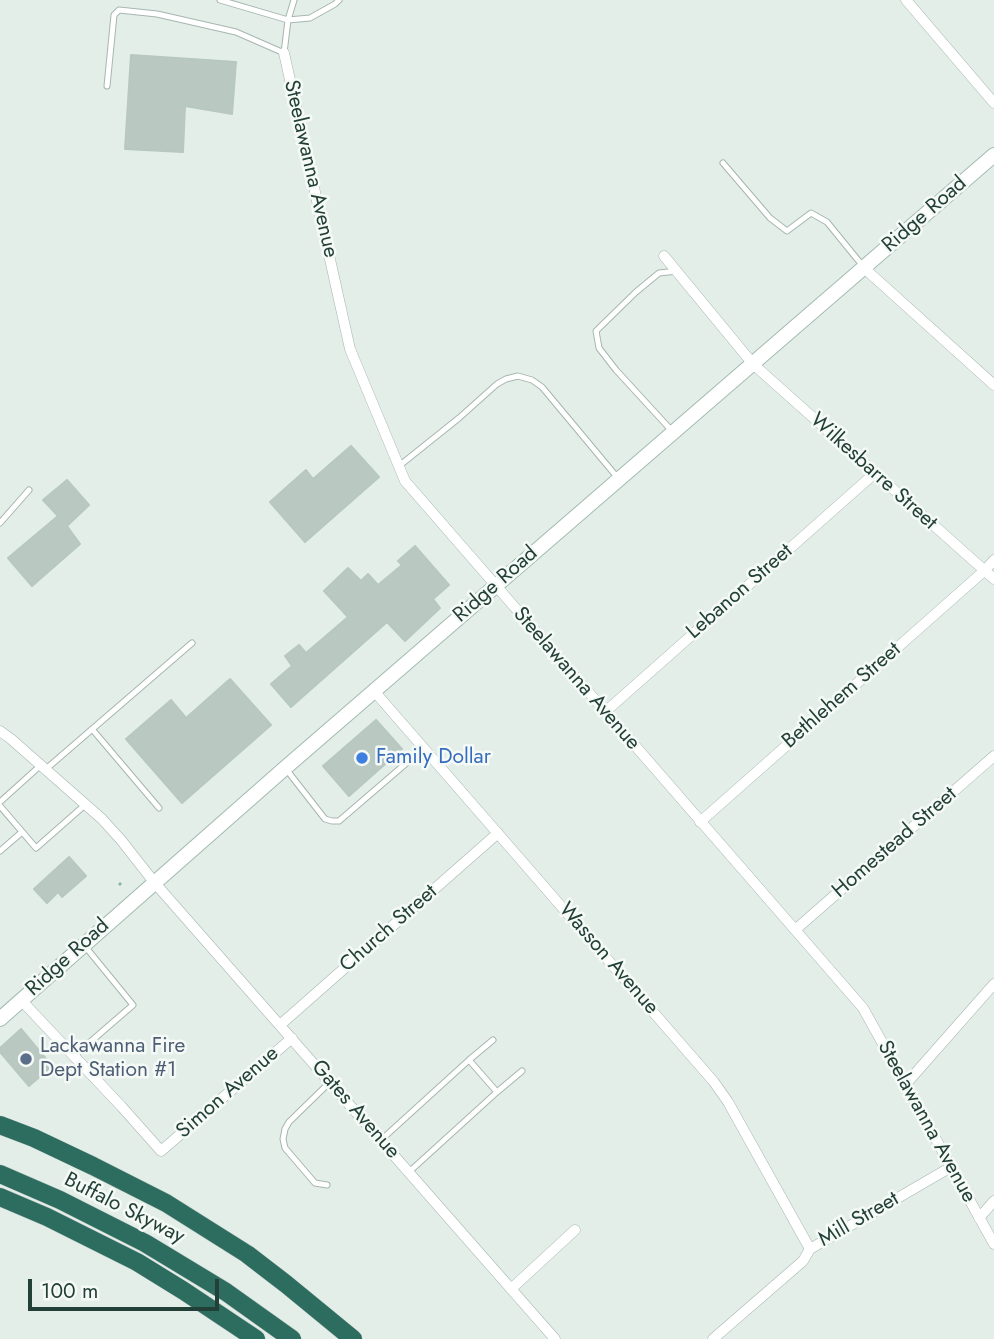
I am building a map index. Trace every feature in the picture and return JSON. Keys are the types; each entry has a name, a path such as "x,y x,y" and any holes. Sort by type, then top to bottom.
{"highway":[{"path":"3,1125 93,1166 186,1215 257,1262 353,1339"},
{"name":"Buffalo Skyway","path":"0,1174 60,1200 145,1243 226,1293 292,1339"},
{"name":"Buffalo Skyway","path":"0,1197 47,1217 136,1262 256,1339"}],"main road":[{"name":"Ridge Road","path":"0,1019 285,768 994,155"}],"street":[{"path":"906,0 994,103"},
{"name":"Steelawanna Avenue","path":"284,54 350,349 405,481 863,1008 994,1244"},
{"name":"Wilkesbarre Street","path":"664,256 753,364 994,579"},
{"path":"864,268 994,385"},
{"name":"Lebanon Street","path":"605,712 875,473"},
{"name":"Bethlehem Street","path":"700,822 994,560"},
{"name":"Wasson Avenue","path":"374,691 715,1082 810,1249"},
{"name":"Gates Avenue","path":"0,731 86,804 121,840 154,882 555,1339"},
{"name":"Homestead Street","path":"795,930 994,757"},
{"name":"Church Street","path":"280,1025 498,833"},
{"path":"905,1085 994,984"},
{"name":"Simon Avenue","path":"21,1000 161,1151 292,1038"},
{"name":"Mill Street","path":"713,1339 803,1261 810,1249 951,1167"},
{"path":"979,1218 994,1202"},
{"path":"510,1289 575,1230"}],"lane":[{"path":"220,0 288,20 310,18 339,0"},
{"path":"107,86 114,15 120,10 157,14 236,32 284,54 288,20 294,0"},
{"path":"723,163 770,218 787,231 811,214 827,222 864,268"},
{"path":"674,433 599,348 596,331 659,273 677,271"},
{"path":"399,466 497,384 518,376 532,380 542,387 620,480"},
{"path":"0,523 29,490"},
{"path":"86,804 36,848 0,804 192,643"},
{"path":"92,729 159,808"},
{"path":"285,768 325,819 338,821 424,748"},
{"path":"0,851 22,832"},
{"path":"74,1056 133,1005 84,944"},
{"path":"381,1140 493,1040"},
{"path":"469,1060 497,1092"},
{"path":"409,1172 522,1071"},
{"path":"327,1185 315,1183 285,1148 283,1139 289,1122 330,1082"}],"building":[{"path":"131,55 236,62 232,114 185,106 183,152 125,149"},
{"path":"351,446 379,477 305,542 270,502 306,470 313,479"},
{"path":"67,480 89,505 67,526 80,544 32,586 8,558 58,516 43,500"},
{"path":"415,546 449,585 433,599 440,608 405,641 387,622 291,707 271,684 292,666 285,656 299,645 306,653 348,617 324,591 348,568 361,581 368,574 378,585 402,565 398,561"},
{"path":"230,679 271,725 182,803 126,739 171,700 186,718"},
{"name":"Family Dollar","path":"376,720 402,749 349,796 323,766"},
{"path":"69,857 86,876 62,897 58,892 47,903 34,889"},
{"name":"Lackawanna Fire Dept Station #1","path":"21,1029 52,1066 29,1086 0,1052 0,1048"}],"place":[{"name":"Family Dollar","path":"362,758"},
{"name":"Lackawanna Fire Dept Station #1","path":"26,1059"}]}
